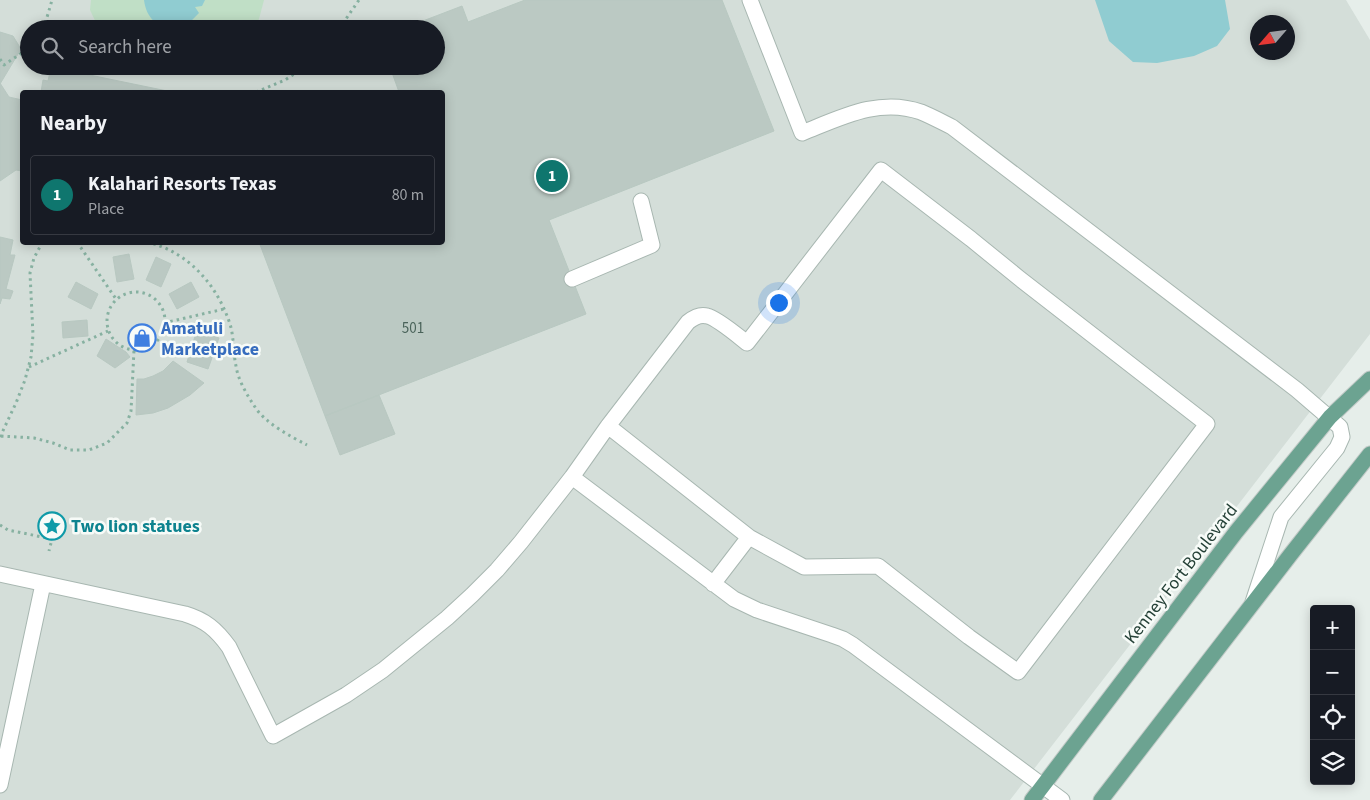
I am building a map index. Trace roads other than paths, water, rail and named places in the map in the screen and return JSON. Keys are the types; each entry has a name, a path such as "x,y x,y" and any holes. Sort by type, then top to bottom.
{"main road":[{"name":"Kenney Fort Boulevard","path":"1032,800 1236,532 1330,417 1370,379"},
{"path":"1100,800 1370,454"}],"street":[{"path":"750,0 802,134 859,111 888,106 920,112 952,127 1297,390 1340,427 1342,436 1337,448 1281,517 1252,606"},
{"path":"0,574 198,618 207,624 229,647 273,736 346,695 383,670 448,618 497,570 572,477 608,426 688,322 705,315 713,318 747,343 881,170 1207,424 1018,672 878,566 804,567 749,537 608,426"},
{"path":"572,279 652,245 641,201"},
{"path":"572,477 734,599 757,610 843,639 1062,800"},
{"path":"713,584 749,537"},
{"path":"0,785 42,584"}],"water":[{"path":"144,0 205,0 202,6 195,7 199,13 192,20 152,20"},
{"path":"1095,0 1225,0 1230,29 1217,46 1194,56 1157,63 1133,62 1109,41"}],"place":[{"name":"Kalahari Resorts Texas","path":"552,176"},
{"name":"Amatuli Marketplace","path":"142,338"},
{"name":"Two lion statues","path":"52,526"}]}
